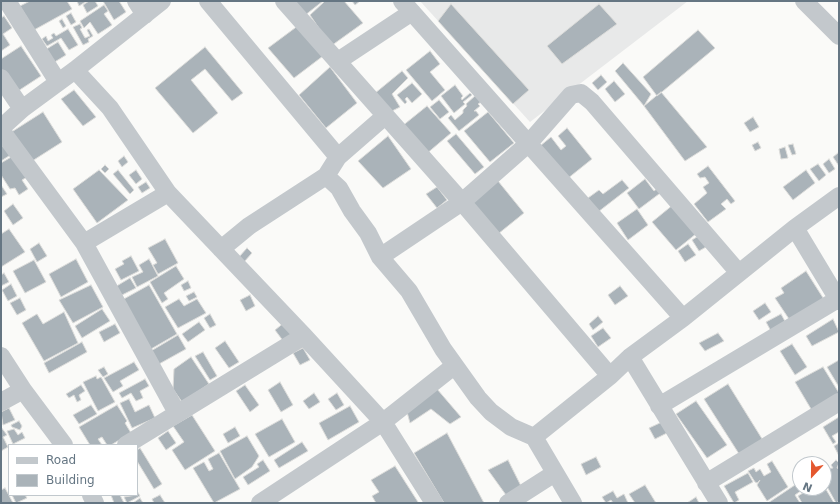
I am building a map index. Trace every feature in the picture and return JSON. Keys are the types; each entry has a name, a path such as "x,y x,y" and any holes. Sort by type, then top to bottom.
{"street":[{"path":"7,1 58,82"},
{"path":"162,1 140,8 75,70 22,109 1,129 84,243 177,413"},
{"path":"208,1 338,157"},
{"path":"284,1 462,202 610,376"},
{"path":"804,1 836,28"},
{"path":"338,61 407,6 683,318"},
{"path":"75,70 110,108 168,193 304,336 383,422 434,503"},
{"path":"1,78 22,109"},
{"path":"380,257 462,202 529,143 571,95 581,92 592,102 739,273"},
{"path":"221,249 249,226 326,176 338,157 385,116"},
{"path":"326,176 339,188 352,211 368,233 380,257 408,291 454,366 478,398 491,412 511,427 534,437 573,503"},
{"path":"84,243 168,193"},
{"path":"534,437 610,376 630,357 683,318 795,228 839,196"},
{"path":"659,406 838,300 795,228"},
{"path":"128,444 304,336"},
{"path":"1,356 23,390 63,444"},
{"path":"630,357 719,503"},
{"path":"260,503 383,422 454,366"},
{"path":"1,402 23,390"},
{"path":"706,483 839,402"},
{"path":"508,503 555,472"}],"shaded area":[{"path":"420,1 688,1 530,122"}],"building":[{"path":"30,1 67,1 72,9 34,30 20,6"},
{"path":"77,1 87,1 79,6"},
{"path":"89,1 95,1 98,6 87,13 83,5"},
{"path":"103,1 119,1 126,12 114,20"},
{"path":"292,1 323,1 304,16"},
{"path":"325,1 344,1 363,23 331,46 310,15"},
{"path":"352,1 360,1 355,5"},
{"path":"451,4 529,90 513,104 438,21"},
{"path":"599,4 617,24 562,64 547,46"},
{"path":"104,5 108,11 104,14 112,25 98,34 90,22 84,28 80,21"},
{"path":"71,13 76,22 71,25 66,16"},
{"path":"4,16 12,28 3,34 10,45 1,51 1,18"},
{"path":"62,19 66,26 63,28 59,21"},
{"path":"80,24 82,28 80,29 85,38 90,36 87,30 89,29 93,36 88,39 89,42 83,45 73,27"},
{"path":"299,25 323,56 294,78 268,48"},
{"path":"68,29 78,45 69,50 61,38 47,46 42,39 46,36 48,41 53,38 51,35 54,33 56,36"},
{"path":"698,30 715,48 657,96 643,77"},
{"path":"58,42 66,55 53,63 45,50"},
{"path":"21,46 41,76 15,93 1,72 1,59"},
{"path":"205,47 243,93 232,101 205,69 191,80 218,113 193,133 155,88"},
{"path":"430,51 440,64 430,72 445,90 432,101 406,70"},
{"path":"623,63 651,94 644,106 615,71"},
{"path":"330,67 357,103 326,128 299,95"},
{"path":"402,71 408,78 392,94 400,107 390,112 374,94"},
{"path":"601,75 607,82 598,90 592,83"},
{"path":"614,81 625,94 615,102 605,89"},
{"path":"412,83 422,94 412,103 407,97 405,99 407,102 405,104 397,95"},
{"path":"455,85 463,96 461,98 462,100 470,93 472,95 463,102 465,104 454,113 441,96"},
{"path":"74,90 96,117 83,126 61,99"},
{"path":"661,92 707,147 685,161 644,106"},
{"path":"476,95 481,102 478,104 480,106 474,111 476,111 479,115 459,131 448,118 451,115 455,120 463,113 463,110 467,106 466,104"},
{"path":"439,100 449,112 440,119 430,107"},
{"path":"427,106 451,133 425,155 401,127"},
{"path":"43,112 62,142 29,163 10,133"},
{"path":"488,112 514,143 490,162 464,131"},
{"path":"753,117 759,127 750,132 744,123"},
{"path":"567,128 592,159 567,179 540,146 551,137 561,150 566,146 558,136"},
{"path":"456,134 484,167 475,174 447,141"},
{"path":"388,136 411,169 383,188 358,161"},
{"path":"758,142 761,148 755,151 752,145"},
{"path":"793,144 796,154 792,155 788,145"},
{"path":"1,145 12,154 1,161"},
{"path":"785,147 788,158 781,159 779,149"},
{"path":"838,153 839,154 839,166 833,157"},
{"path":"13,156 27,177 22,180 28,189 19,195 15,188 10,189 1,175 1,163"},
{"path":"124,156 128,162 122,167 118,161"},
{"path":"829,159 835,169 829,173 823,164"},
{"path":"818,164 826,175 819,181 810,169"},
{"path":"105,165 109,169 105,173 101,169"},
{"path":"708,166 735,201 731,204 727,199 721,204 726,209 708,222 694,204 707,193 703,187 709,183 705,177 700,178 697,174"},
{"path":"99,170 128,200 97,223 73,189"},
{"path":"118,170 134,190 130,194 113,174"},
{"path":"136,170 142,179 136,184 129,175"},
{"path":"806,170 815,183 793,200 783,187"},
{"path":"645,179 654,191 659,187 663,191 639,209 627,193"},
{"path":"622,180 629,188 598,212 588,198 599,190 603,194"},
{"path":"498,181 524,213 498,234 472,202"},
{"path":"146,182 150,188 142,193 138,187"},
{"path":"1,185 7,194 1,197"},
{"path":"437,187 447,200 437,208 426,194"},
{"path":"13,204 23,218 13,225 4,211"},
{"path":"674,204 697,233 676,250 652,222"},
{"path":"637,209 648,225 628,240 617,223"},
{"path":"9,229 25,252 1,267 1,234"},
{"path":"700,235 706,247 699,251 692,240"},
{"path":"165,239 178,263 158,274 153,265 157,263 148,248"},
{"path":"39,243 47,256 37,262 30,249"},
{"path":"688,244 696,255 685,262 678,251"},
{"path":"247,248 252,253 244,262 239,257"},
{"path":"131,256 139,271 121,280 115,269 124,264 122,261"},
{"path":"76,259 88,282 61,297 49,274"},
{"path":"149,259 158,276 137,287 132,277 143,272 139,265"},
{"path":"34,260 46,282 25,293 13,271"},
{"path":"176,266 184,279 164,293 168,299 162,303 150,282"},
{"path":"806,271 825,301 791,322 775,298 784,293 781,288"},
{"path":"4,273 9,282 1,286 1,275"},
{"path":"130,278 136,288 120,296 115,287"},
{"path":"188,281 191,288 184,291 181,285"},
{"path":"11,284 17,296 8,301 2,290"},
{"path":"91,285 103,307 73,323 59,300"},
{"path":"149,285 177,334 151,349 122,300"},
{"path":"620,286 628,296 615,305 608,295"},
{"path":"194,292 197,297 189,301 186,296"},
{"path":"250,295 255,306 246,311 240,300"},
{"path":"20,298 26,310 17,315 10,303"},
{"path":"179,299 184,306 197,299 206,313 178,328 165,307"},
{"path":"765,303 771,312 759,320 753,311"},
{"path":"102,309 110,321 82,338 75,326"},
{"path":"64,312 78,343 44,361 22,323 37,314 43,324"},
{"path":"210,314 216,325 210,328 204,318"},
{"path":"781,314 787,325 772,333 766,322"},
{"path":"598,316 603,322 593,330 589,324"},
{"path":"833,319 839,332 812,346 806,336"},
{"path":"199,322 205,330 188,342 182,334"},
{"path":"285,322 294,334 284,342 275,330"},
{"path":"115,324 120,333 104,342 99,332"},
{"path":"603,328 611,338 598,347 591,336"},
{"path":"718,333 724,341 705,351 699,343"},
{"path":"178,335 186,349 159,364 151,351"},
{"path":"225,341 239,362 229,368 215,348"},
{"path":"82,342 87,352 49,373 44,363"},
{"path":"792,344 807,367 795,375 780,351"},
{"path":"303,348 310,360 300,365 293,353"},
{"path":"203,352 217,376 210,380 195,356"},
{"path":"191,357 209,384 182,402 173,389 174,369"},
{"path":"839,360 839,387 827,367"},
{"path":"134,362 139,370 120,381 123,386 113,392 104,378"},
{"path":"104,367 108,374 103,377 98,370"},
{"path":"823,367 839,393 839,397 814,414 795,382"},
{"path":"96,376 97,379 101,377 115,402 98,411 83,382"},
{"path":"145,379 149,386 140,391 143,398 136,401 131,393 122,398 119,393"},
{"path":"280,382 293,405 281,412 268,390"},
{"path":"728,384 764,442 741,457 704,399"},
{"path":"81,385 85,391 79,395 81,400 77,402 74,395 69,398 66,394"},
{"path":"245,385 259,405 250,412 236,391"},
{"path":"437,389 461,417 450,424 431,409 410,423 407,412"},
{"path":"314,393 320,402 309,409 303,401"},
{"path":"337,393 344,405 336,410 328,399"},
{"path":"129,399 135,412 149,405 155,418 132,428 120,403"},
{"path":"696,401 727,445 707,458 676,414"},
{"path":"91,405 97,414 79,424 73,415"},
{"path":"117,405 127,421 125,423 131,433 113,444 106,444 102,437 98,439 101,444 89,444 79,427"},
{"path":"350,406 359,422 328,440 319,423"},
{"path":"9,408 15,420 3,425 1,412"},
{"path":"192,415 215,451 185,470 172,450 184,442 173,426"},
{"path":"839,417 839,432 832,436 836,442 833,444 823,427"},
{"path":"282,419 295,442 269,457 255,434"},
{"path":"19,421 22,426 20,430 12,427 11,425"},
{"path":"662,422 667,433 655,439 649,428"},
{"path":"1,427 7,435 3,437 8,447 1,451"},
{"path":"235,427 240,436 228,443 223,434"},
{"path":"14,429 18,435 22,432 25,438 13,444 7,431"},
{"path":"168,431 176,443 166,450 158,438"},
{"path":"447,433 484,503 444,503 414,453"},
{"path":"247,436 259,456 252,467 235,479 220,451"},
{"path":"302,442 308,451 279,468 274,460"},
{"path":"839,443 839,456 834,446"},
{"path":"140,448 162,484 154,489 138,463 138,449"},
{"path":"219,453 240,489 214,503 193,468 204,462 209,471 213,469 208,459"},
{"path":"596,457 601,467 586,475 581,464"},
{"path":"263,460 270,471 248,485 243,477 259,467 257,464"},
{"path":"508,460 521,486 506,495 488,470"},
{"path":"836,460 839,463 837,468 839,469 839,501 836,503 832,496 832,464"},
{"path":"772,461 788,487 767,501 757,485 760,480 757,483 755,482 748,471 754,468 756,472 760,469 764,476 771,472 767,464"},
{"path":"395,466 418,502 417,503 376,503 372,496 379,492 371,480"},
{"path":"748,473 753,482 735,492 739,500 734,503 724,486"},
{"path":"645,485 656,503 635,503 629,494"},
{"path":"792,487 792,496 796,496 800,503 768,503"},
{"path":"5,488 13,503 1,503 1,490"},
{"path":"613,491 617,498 624,494 628,503 613,503 611,500 606,503 602,497"},
{"path":"138,493 140,496 127,503 124,497 138,496"},
{"path":"160,495 165,503 154,503 152,499"},
{"path":"12,496 26,496 27,498 16,503"},
{"path":"111,496 120,496 124,503 114,503"},
{"path":"798,496 830,496 834,503 802,503"},
{"path":"696,497 699,503 687,503"},
{"path":"140,498 143,503 133,503"}]}
